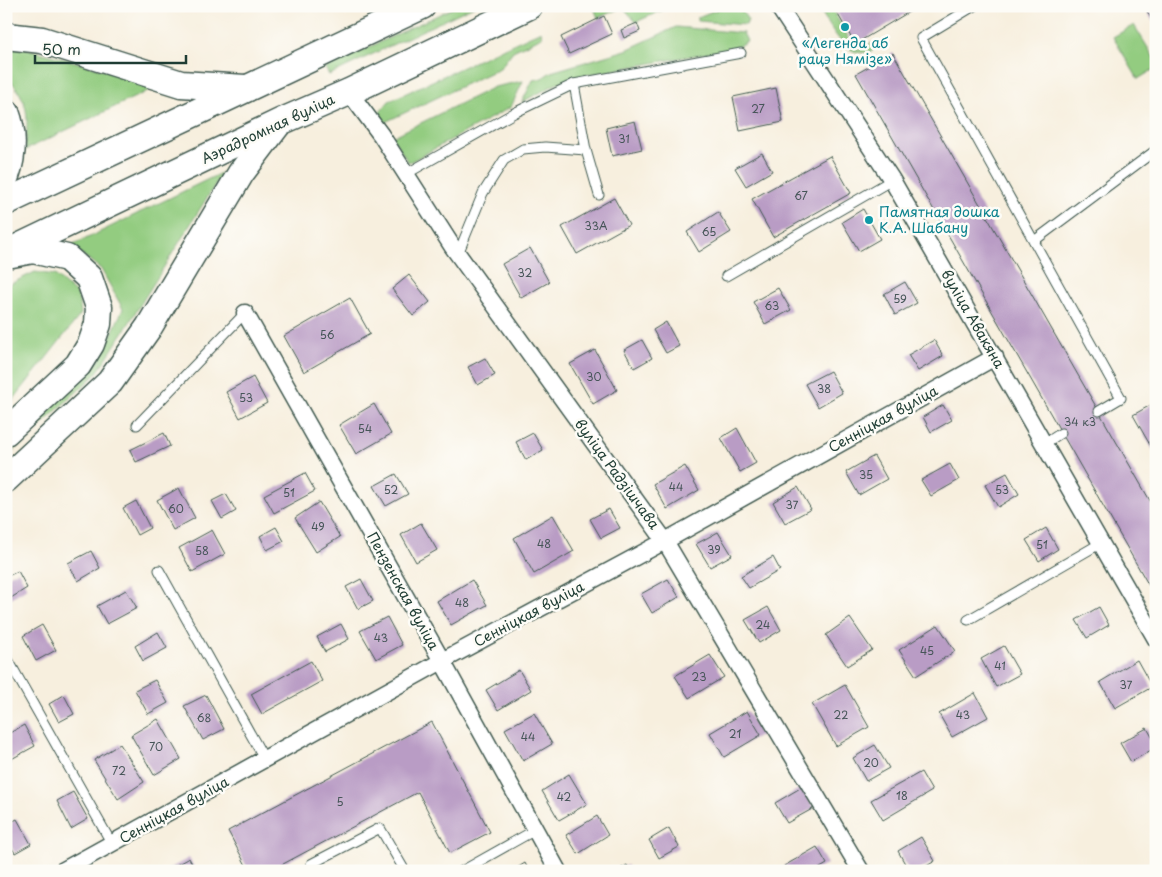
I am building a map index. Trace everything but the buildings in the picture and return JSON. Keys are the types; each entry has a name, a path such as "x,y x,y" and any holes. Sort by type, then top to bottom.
{"main road":[{"path":"6,202 422,6"},
{"name":"Аэрадромная вуліца","path":"6,254 280,122 349,92 530,6"},
{"path":"6,36 42,40 181,84 248,88"},
{"path":"6,112 11,126 11,161 6,176"},
{"path":"6,479 110,382 149,327 241,173 280,122"},
{"path":"6,254 34,250 67,258 89,278 99,307 98,324 91,344 78,365 6,432"}],"street":[{"name":"вуліца Авакяна","path":"778,6 892,180 1156,639"},
{"name":"вуліца Радзішчава","path":"349,92 381,134 458,254 665,541 861,871"},
{"name":"Пензенская вуліца","path":"245,313 442,661 558,871"},
{"name":"Сенніцкая вуліца","path":"69,869 442,661 665,541 995,357"}],"lane":[{"path":"974,6 921,38 1122,398 1098,411"},
{"path":"406,174 514,113 574,84 741,53"},
{"path":"574,84 586,150 599,195"},
{"path":"458,254 483,193 504,160 523,149 546,147 586,150"},
{"path":"1034,241 1156,150"},
{"path":"726,276 892,180"},
{"path":"137,424 245,313"},
{"path":"1044,444 1061,433"},
{"path":"968,620 1101,543"},
{"path":"159,570 265,760"},
{"path":"6,656 112,844"},
{"path":"311,864 380,828 405,871"},
{"path":"462,871 535,830"}],"green space":[{"path":"457,6 474,6 329,75 325,68"},
{"path":"598,6 672,6 636,22 623,7 598,18 594,8"},
{"path":"725,6 739,7 748,20 746,25 698,21 698,17"},
{"path":"819,6 845,6 834,13 853,45 858,50 872,43 875,49 857,52 849,49 836,35"},
{"path":"1134,25 1156,61 1156,68 1138,79 1113,37"},
{"path":"676,27 743,33 747,41 735,48 581,76 558,83 522,102 533,80 542,78 551,72 626,50"},
{"path":"541,31 542,37 513,51 500,68 383,123 380,112 389,101"},
{"path":"6,43 160,85 25,150 26,110 20,94 6,75"},
{"path":"523,81 511,107 412,161 408,162 392,137 494,87"},
{"path":"223,172 96,374 6,457 6,444 99,361 123,309 101,269 71,246"},
{"path":"35,272 55,275 78,295 81,314 6,409 6,286"}],"place":[{"name":"«Легенда аб рацэ Нямізе»","path":"845,27"},
{"name":"Памятная дошка К.А. Шабану","path":"869,220"}]}
